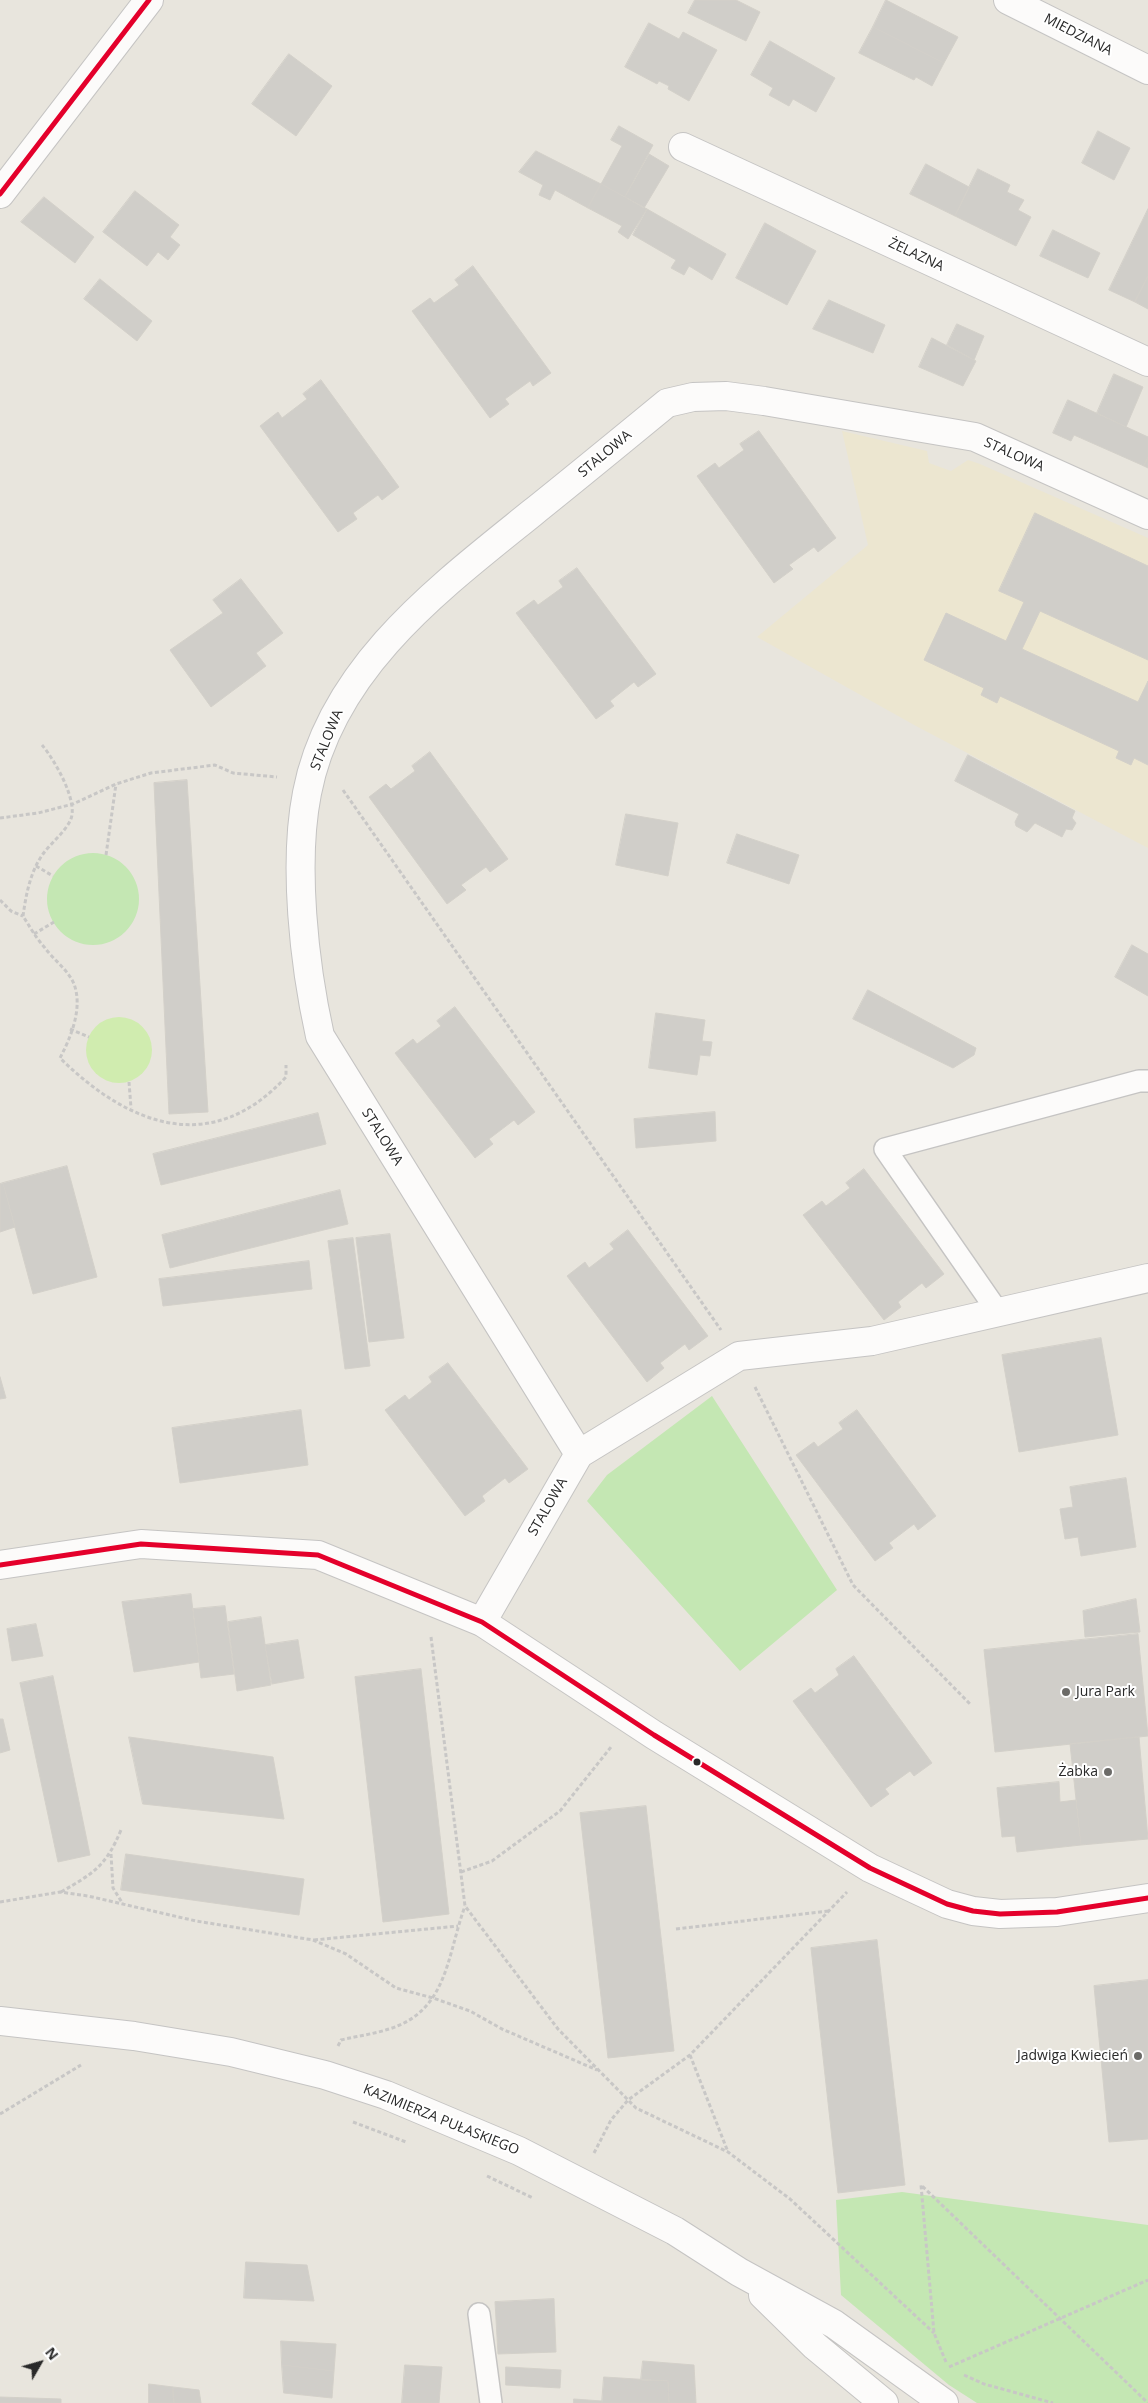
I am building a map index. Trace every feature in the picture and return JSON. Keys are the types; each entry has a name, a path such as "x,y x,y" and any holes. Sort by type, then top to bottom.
{"street":[{"path":"0,194 149,0"},
{"name":"MIEDZIANA","path":"1008,0 1148,70"},
{"name":"ŻELAZNA","path":"683,147 1148,362"},
{"name":"STALOWA","path":"482,1622 579,1454 320,1036 307,965 300,838 310,782 318,755 348,692 378,650 444,584 666,403 693,397 726,396 764,401 975,437 1148,516"},
{"path":"579,1454 739,1356 872,1341 1148,1278"},
{"path":"0,1565 141,1544 318,1555 482,1622 632,1720 870,1868 947,1904 973,1911 1000,1914 1057,1912 1148,1898"},
{"name":"KAZIMIERZA PUŁASKIEGO","path":"2,2021 134,2036 231,2052 325,2075 386,2095 520,2151 675,2231 739,2272 834,2324 944,2403"},
{"name":"KAZIMIERZA PUŁASKIEGO","path":"739,2272 815,2346 884,2403"}],"lane":[{"path":"998,1312 885,1149 1139,1081 1148,1081"},
{"path":"479,2314 491,2403"}],"path":[{"path":"42,744 53,759 73,804 71,820 36,866 26,894 23,916 34,934 73,982 78,998 60,1058 93,1088 117,1104 161,1122 185,1126 233,1117 273,1091 286,1077 286,1065"},
{"path":"318,755 739,1356 853,1585 971,1705"},
{"path":"0,818 73,804 116,784 151,773 215,765 233,773 310,782"},
{"path":"106,855 116,784"},
{"path":"36,866 53,876"},
{"path":"0,900 11,912 23,916"},
{"path":"34,934 54,922"},
{"path":"70,1029 90,1038"},
{"path":"128,1082 131,1109"},
{"path":"341,2040 388,2030 408,2021 427,2007 443,1981 465,1906 426,1599"},
{"path":"461,1872 492,1861 560,1811 632,1720"},
{"path":"60,1892 91,1874 111,1854 121,1830"},
{"path":"111,1854 113,1888 123,1904"},
{"path":"594,2152 611,2120 628,2100 690,2054 870,1868"},
{"path":"0,1902 60,1892 88,1896 196,1921 314,1940 346,1954 396,1988 433,1998 470,2012 502,2029 600,2071"},
{"path":"465,1906 558,2029 636,2108 728,2152 790,2199 934,2333"},
{"path":"676,1929 829,1910"},
{"path":"314,1940 458,1926"},
{"path":"690,2054 728,2152"},
{"path":"74,2063 83,2064"},
{"path":"0,2114 54,2082"},
{"path":"348,2120 412,2144"},
{"path":"485,2175 537,2200"},
{"path":"1053,2403 984,2384 948,2367 934,2333 921,2185 1148,2403"},
{"path":"948,2367 1148,2280"}],"shaded area":[{"path":"842,431 927,451 929,463 951,471 968,460 980,464 1148,538 1148,848 916,726 757,637 868,545"}],"green space":[{"path":"93,853 110,857 125,867 135,882 139,899 135,916 125,931 110,941 93,945 76,941 61,931 51,916 47,899 51,882 61,867 76,857"},
{"path":"119,1017 131,1020 142,1027 149,1038 152,1050 149,1062 142,1073 131,1080 119,1083 107,1080 96,1073 89,1062 86,1050 89,1038 96,1027 107,1020"},
{"path":"712,1396 837,1590 740,1671 587,1501 607,1475"},
{"path":"902,2192 1148,2225 1148,2403 977,2403 949,2385 841,2295 836,2200"}],"building":[{"path":"695,0 736,0 760,12 746,41 688,13"},
{"path":"886,0 958,37 944,63 873,27"},
{"path":"649,23 679,39 683,32 717,50 689,101 668,89 669,86 659,81 657,84 625,67"},
{"path":"873,27 944,63 932,86 916,77 914,80 859,53"},
{"path":"770,41 835,78 816,112 793,99 789,106 769,95 773,88 751,75"},
{"path":"289,54 332,86 296,136 252,104"},
{"path":"619,126 653,145 625,197 601,184 622,146 611,140"},
{"path":"1098,131 1130,148 1114,180 1082,163"},
{"path":"536,151 601,184 588,208 555,190 550,200 539,195 543,185 519,172"},
{"path":"649,154 669,166 644,208 625,197"},
{"path":"926,164 969,187 955,216 910,194"},
{"path":"978,169 1010,185 1007,192 1024,200 1018,210 1031,217 1016,246 955,216"},
{"path":"601,184 647,209 628,239 618,232 622,226 588,208"},
{"path":"135,191 179,225 170,237 180,245 168,260 158,252 147,266 103,232"},
{"path":"44,197 94,237 75,263 21,222"},
{"path":"647,209 726,254 712,280 689,266 684,275 671,268 676,260 633,235"},
{"path":"1148,209 1148,276 1135,302 1109,290"},
{"path":"765,223 816,251 787,305 736,278"},
{"path":"1053,230 1100,253 1088,278 1040,256"},
{"path":"473,266 551,373 533,386 530,381 505,399 509,404 490,418 412,311 430,298 434,303 459,285 455,280"},
{"path":"1148,276 1148,309 1135,302"},
{"path":"100,279 152,321 137,341 84,299"},
{"path":"829,300 885,325 873,353 813,329"},
{"path":"957,324 984,336 974,360 947,345"},
{"path":"932,338 976,361 963,386 919,367"},
{"path":"1114,374 1143,387 1126,427 1097,413"},
{"path":"321,380 399,487 382,500 378,495 353,513 357,519 338,532 260,426 278,412 282,418 307,399 303,394"},
{"path":"1068,400 1148,437 1148,457 1144,466 1074,435 1071,441 1053,433"},
{"path":"759,431 836,538 818,552 814,547 789,565 793,569 774,583 697,476 715,463 719,468 744,450 740,444"},
{"path":"1148,457 1148,468 1144,466"},
{"path":"1035,513 1148,566 1148,660 1040,611 1022,649 1138,702 1148,681 1148,765 1134,758 1131,765 1116,758 1119,751 1000,696 997,703 981,695 984,688 924,660 946,613 1006,641 1024,602 999,591"},
{"path":"577,568 656,674 638,687 634,682 610,701 614,706 596,719 516,613 534,600 538,605 563,587 559,581"},
{"path":"241,579 283,633 256,653 266,666 211,707 170,650 223,613 213,600"},
{"path":"430,752 508,859 490,872 486,867 461,885 466,890 447,904 369,797 386,784 391,789 415,771 412,766"},
{"path":"968,755 1075,811 1072,818 1076,823 1072,830 1066,829 1062,837 1035,823 1027,832 1016,826 1015,822 1019,814 955,781"},
{"path":"187,780 208,1112 169,1114 154,783"},
{"path":"626,814 678,823 668,876 616,865"},
{"path":"737,834 799,855 789,884 727,863"},
{"path":"1132,945 1148,954 1148,996 1115,977"},
{"path":"868,990 976,1048 974,1055 953,1068 853,1019"},
{"path":"455,1007 535,1112 518,1125 514,1120 489,1139 493,1144 475,1158 395,1053 413,1039 417,1044 441,1026 437,1021"},
{"path":"656,1013 705,1020 702,1041 712,1042 710,1056 700,1055 697,1075 649,1068"},
{"path":"715,1112 716,1141 636,1148 634,1119"},
{"path":"318,1113 326,1144 161,1185 153,1154"},
{"path":"67,1166 97,1277 33,1294 3,1183"},
{"path":"864,1169 944,1274 926,1288 922,1283 898,1302 901,1307 884,1320 803,1215 822,1201 826,1206 850,1188 846,1183"},
{"path":"3,1183 15,1227 0,1232 0,1184"},
{"path":"340,1190 348,1224 170,1268 162,1235"},
{"path":"628,1230 708,1336 689,1350 685,1344 660,1363 664,1368 647,1382 567,1276 585,1262 589,1268 614,1249 610,1244"},
{"path":"390,1234 404,1338 369,1342 356,1238"},
{"path":"353,1238 370,1366 345,1369 328,1241"},
{"path":"309,1261 312,1289 163,1306 159,1279"},
{"path":"1101,1338 1118,1435 1019,1452 1002,1355"},
{"path":"448,1363 528,1469 509,1483 505,1478 482,1496 485,1501 465,1516 385,1410 405,1395 409,1400 432,1382 429,1377"},
{"path":"0,1377 6,1398 0,1399"},
{"path":"301,1410 308,1465 180,1483 172,1428"},
{"path":"857,1410 936,1516 918,1530 914,1524 889,1543 893,1548 875,1561 796,1455 814,1442 818,1447 843,1429 839,1423"},
{"path":"1126,1478 1136,1547 1081,1556 1078,1537 1065,1539 1060,1509 1073,1507 1070,1487"},
{"path":"191,1594 199,1662 134,1672 122,1602"},
{"path":"1136,1599 1140,1632 1085,1637 1083,1611"},
{"path":"225,1606 234,1674 201,1678 193,1609"},
{"path":"261,1617 271,1685 237,1691 228,1622"},
{"path":"36,1624 43,1656 12,1661 7,1629"},
{"name":"Jura Park","path":"1138,1634 1148,1736 995,1752 984,1650"},
{"path":"298,1640 304,1678 272,1684 265,1645"},
{"path":"854,1656 932,1763 914,1776 910,1771 885,1789 889,1794 871,1807 793,1701 811,1688 815,1693 839,1675 836,1669"},
{"path":"421,1669 449,1914 383,1922 355,1677"},
{"path":"53,1676 90,1855 58,1862 20,1683"},
{"path":"0,1719 3,1719 10,1750 0,1753"},
{"path":"129,1737 273,1757 284,1819 143,1804"},
{"name":"Żabka","path":"1139,1737 1148,1839 1081,1845 1070,1744"},
{"path":"1059,1782 1060,1802 1076,1800 1081,1845 1017,1852 1015,1836 1002,1837 997,1788"},
{"path":"646,1806 674,2051 608,2058 580,1813"},
{"path":"126,1854 304,1879 299,1915 121,1890"},
{"path":"877,1940 905,2185 838,2193 811,1948"},
{"path":"1148,1980 1148,2139 1109,2142 1094,1986"},
{"path":"246,2262 307,2265 314,2301 244,2298"},
{"path":"554,2299 556,2352 498,2354 495,2302"},
{"path":"281,2341 336,2344 334,2371 282,2365"},
{"path":"643,2361 694,2365 696,2403 669,2403 668,2381 641,2380"},
{"path":"282,2365 334,2371 332,2398 284,2393"},
{"path":"405,2365 442,2367 439,2403 402,2403"},
{"path":"506,2367 561,2370 560,2388 506,2385"},
{"path":"604,2377 668,2381 669,2403 602,2403"},
{"path":"149,2384 173,2387 174,2403 149,2403"},
{"path":"173,2387 199,2390 201,2403 174,2403"},
{"path":"0,2397 61,2399 61,2403 0,2403"},
{"path":"574,2399 602,2401 602,2403 574,2403"}],"transit line":[{"path":"0,194 149,0"},
{"path":"0,1565 141,1544 318,1555 482,1622 654,1735 870,1868 947,1904 973,1911 1000,1914 1057,1912 1148,1898"}],"place":[{"name":"Jura Park","path":"1066,1692"},
{"name":"Żabka","path":"1108,1772"},
{"name":"Jadwiga Kwiecień","path":"1138,2056"}]}
